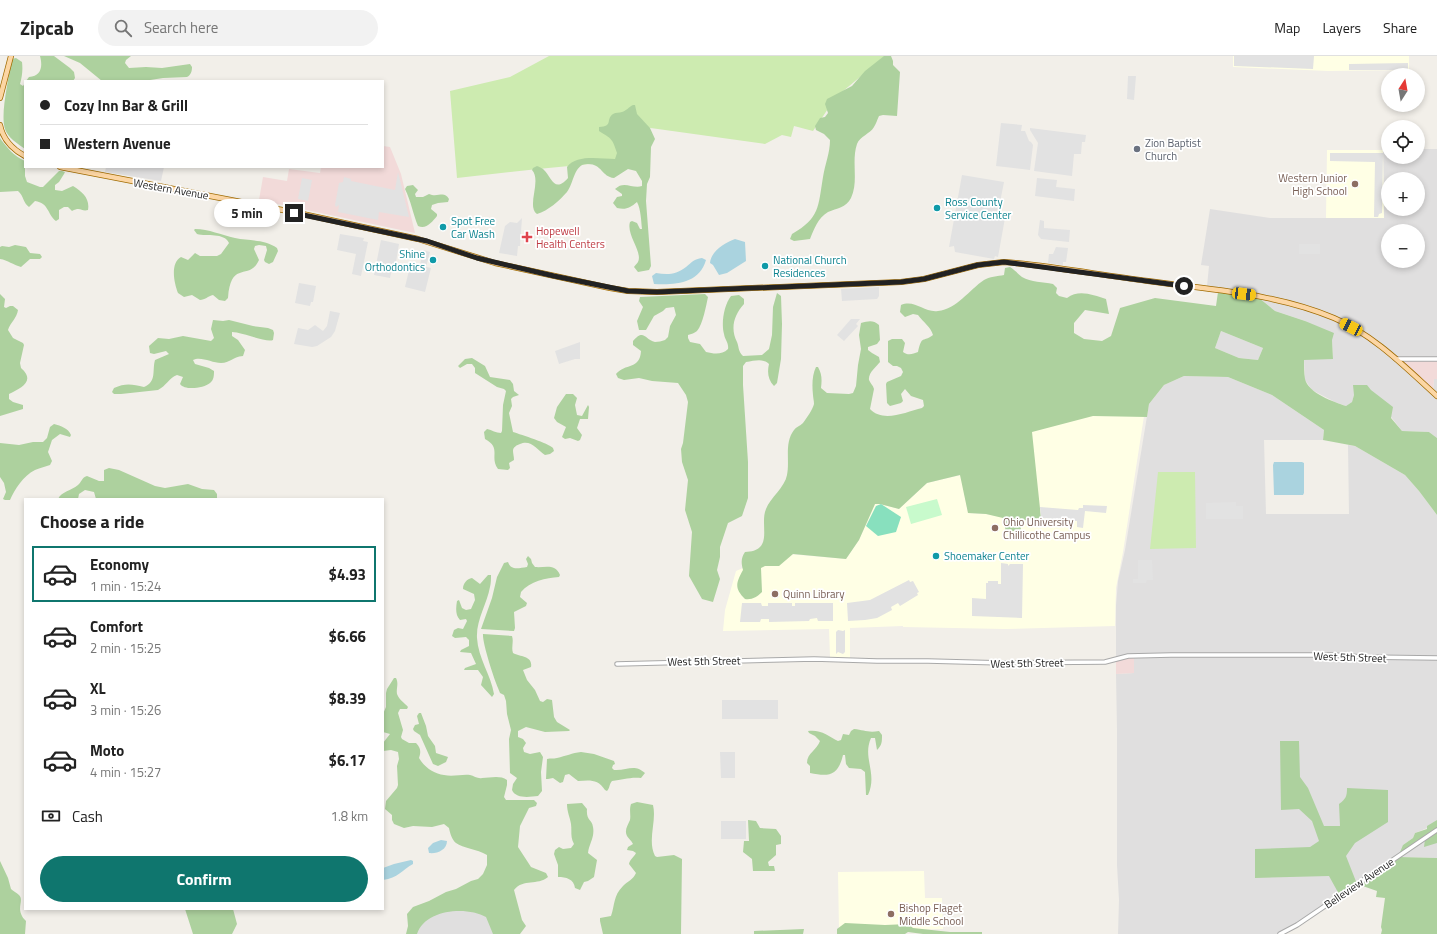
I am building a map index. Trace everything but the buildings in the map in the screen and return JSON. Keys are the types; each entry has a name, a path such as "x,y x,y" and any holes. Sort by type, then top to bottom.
{"main road":[{"path":"0,98 11,56"},
{"path":"0,125 4,138 14,149 24,155"},
{"name":"Western Avenue","path":"65,168 298,213 427,241 495,263 628,291 657,292 901,282 924,279 978,265 1004,262 1258,296 1296,305 1334,318 1367,336 1396,359 1437,396"}],"street":[{"path":"1396,359 1437,359"},
{"name":"West 5th Street","path":"617,664 814,659 877,662 1105,662 1128,656 1171,655 1333,655 1363,658 1437,658"},
{"name":"Belleview Avenue","path":"1280,934 1297,925 1437,830"}],"shaded area":[{"path":"1233,56 1409,56 1409,68 1381,68 1381,70 1328,71 1233,67"},
{"path":"1234,56 1314,56 1313,69 1234,66"},
{"path":"1408,63 1408,68 1349,70 1349,64"},
{"path":"1128,76 1136,76 1134,100 1127,99"},
{"path":"1001,123 1022,125 1021,131 1025,131 1029,141 1033,145 1030,170 996,166"},
{"path":"1030,128 1086,135 1085,142 1082,142 1081,154 1074,154 1072,176 1034,171 1038,143"},
{"path":"384,146 390,147 401,174 415,233 259,200 263,177 287,181 289,169 320,173 321,168 384,168"},
{"path":"1425,149 1437,149 1437,360 1401,360 1433,390 1434,379 1437,379 1437,438 1429,432 1402,431 1368,387 1354,395 1352,402 1346,406 1312,390 1305,380 1304,359 1333,359 1332,340 1305,321 1275,311 1259,298 1218,292 1207,286 1209,266 1201,265 1210,209 1270,218 1384,218 1384,216 1425,216 1425,172 1383,172 1383,164 1425,164"},
{"name":"Western Junior High School","path":"1327,150 1381,150 1381,164 1383,164 1383,172 1381,172 1381,216 1384,216 1384,218 1326,218"},
{"path":"1330,153 1381,153 1381,164 1383,164 1383,172 1381,172 1381,213 1378,217 1374,217 1375,162 1330,161"},
{"path":"106,168 164,168 161,181 105,172"},
{"path":"398,172 409,217 379,212 378,220 338,212 339,205 336,207 335,205 339,183 343,182 344,177 351,179 351,181 395,190"},
{"path":"962,175 1004,182 997,217 1005,218 998,257 995,256 994,259 955,252 954,246 949,247"},
{"path":"302,178 312,180 308,201 298,199"},
{"path":"1037,178 1057,180 1056,187 1075,189 1074,201 1035,196"},
{"path":"522,218 520,246 518,246 517,256 499,253 505,226 510,222 517,223"},
{"path":"1040,220 1044,221 1044,228 1070,230 1069,242 1041,239 1038,235"},
{"path":"340,234 364,238 363,241 368,242 361,276 352,274 356,254 337,250"},
{"path":"381,240 399,244 395,268 392,268 390,278 374,275"},
{"path":"1299,244 1320,244 1320,254 1299,254"},
{"path":"1056,247 1068,248 1066,262 1063,262 1063,265 1048,263 1049,254 1053,254"},
{"path":"423,250 430,252 426,267 431,268 425,292 405,287 411,262 420,265"},
{"path":"299,283 316,286 313,302 311,302 310,306 295,303"},
{"path":"879,287 879,296 877,299 842,301 841,289"},
{"path":"330,311 340,313 335,331 331,337 317,346 312,347 294,344 298,328 308,330 315,325 323,331 327,326"},
{"path":"851,319 860,319 856,324 858,326 844,341 837,335"},
{"path":"1221,331 1263,348 1258,360 1239,358 1215,348"},
{"path":"580,342 580,359 559,364 555,351"},
{"path":"1401,360 1437,360 1437,379 1434,379 1433,391"},
{"path":"1184,376 1228,377 1272,395 1324,430 1323,440 1264,440 1266,514 1349,514 1348,445 1355,446 1405,475 1437,515 1437,824 1415,833 1413,838 1403,845 1437,830 1437,858 1398,857 1280,934 1118,934 1119,900 1117,865 1116,674 1134,673 1116,659 1116,605 1118,581 1125,550 1149,404 1164,385"},
{"name":"Ohio University Chillicothe Campus","path":"1092,413 1144,416 1116,588 1115,626 1005,629 903,626 850,628 850,658 830,657 829,629 723,631 725,610 736,571 777,553 846,559 859,540 875,504 899,509 927,483 961,475 968,513 997,516 1028,430"},
{"path":"1236,502 1236,506 1243,506 1243,519 1206,519 1206,503"},
{"path":"1083,505 1107,506 1106,513 1085,511 1083,528 1077,527 1077,521 1041,518 1040,507 1078,510 1079,508 1083,508"},
{"path":"1138,560 1152,560 1153,580 1147,580 1146,583 1133,583 1133,579 1138,579"},
{"path":"1001,563 1008,564 1008,566 1010,564 1023,564 1022,618 972,616 972,598 986,599 986,583 988,583 988,581 998,581 998,584 1001,584"},
{"path":"909,580 910,582 913,581 919,592 917,593 918,595 900,606 898,603 891,607 892,610 877,618 848,621 847,603 870,600"},
{"path":"742,603 761,603 762,606 768,606 768,603 792,603 792,606 795,606 795,603 833,603 833,621 818,621 817,618 810,619 809,621 769,622 769,619 761,619 760,622 740,622"},
{"path":"838,630 845,630 845,652 843,654 838,652 836,654 836,632"},
{"path":"1134,656 1134,673 1116,674 1116,659"},
{"path":"722,700 778,700 778,719 722,719"},
{"path":"720,752 735,752 735,778 721,778"},
{"path":"721,821 746,821 746,839 721,839"},
{"name":"Bishop Flaget Middle School","path":"924,871 925,898 942,898 943,929 839,931 838,872"},
{"path":"484,903 512,934 412,934 415,916"}],"green space":[{"path":"40,56 54,56 74,72 75,78 74,80 27,80 29,77 39,73 41,64"},
{"path":"64,56 131,56 125,63 129,68 162,68 190,64 192,68 187,77 150,80 101,80 80,63"},
{"path":"549,56 885,56 836,97 813,131 794,126 791,137 782,135 765,144 629,125 621,161 457,178 450,91 510,77"},
{"path":"884,56 891,56 893,65 900,72 897,116 879,116 872,129 858,141 855,151 855,178 853,192 847,204 825,214 817,224 810,239 794,241 790,239 792,234 808,223 813,217 818,204 830,140 824,134 816,130 815,126 820,118 825,117 828,113 825,104 827,99 852,86 865,71"},
{"path":"16,58 22,62 20,84 23,86 24,84 24,148 8,135 4,123 4,106 12,59"},
{"path":"635,105 637,114 650,128 655,139 651,147 650,177 647,184 646,201 651,266 649,270 638,272 634,267 638,262 638,253 629,227 630,222 632,221 637,223 640,229 642,229 641,215 637,202 628,208 623,209 617,208 613,203 617,197 622,196 622,194 615,189 618,186 642,186 642,181 636,171 628,169 614,178 607,175 596,166 588,164 583,165 577,170 567,192 554,205 537,214 533,205 535,175 532,170 533,168 537,166 543,169 556,184 559,184 563,183 568,178 567,167 576,160 589,158 615,159 617,153 613,142 599,131 599,127 608,124 613,114 621,112"},
{"path":"0,138 17,157 24,160 27,182 43,187 59,171 65,172 59,182 55,185 55,190 62,191 73,186 87,199 88,210 77,209 72,211 68,207 64,207 59,210 59,219 56,221 45,206 40,202 35,201 29,207 18,191 0,192"},
{"path":"413,185 418,190 415,194 416,197 423,197 429,194 445,195 449,199 448,202 432,205 431,209 437,214 437,216 429,225 424,227 418,226 405,189 407,186"},
{"path":"194,230 267,243 277,248 278,251 273,262 269,264 264,260 267,250 266,246 255,246 254,249 259,260 250,270 236,275 230,286 228,298 225,301 219,300 213,295 200,300 192,295 184,297 178,293 174,279 174,268 178,260 181,257 188,260 195,253 200,256 217,256 221,254 229,243 223,237 197,234"},
{"path":"15,245 26,247 30,253 40,254 42,257 40,259 30,259 21,267 6,260 0,259 0,247"},
{"path":"1010,267 1022,277 1029,280 1053,284 1057,288 1056,293 1059,296 1067,298 1081,293 1106,299 1109,314 1085,310 1074,323 1074,333 1084,339 1102,341 1111,336 1120,308 1155,298 1216,306 1218,292 1259,298 1275,311 1334,333 1332,340 1333,359 1304,360 1305,379 1307,384 1316,393 1346,406 1352,402 1354,395 1353,385 1367,385 1371,390 1393,407 1391,418 1402,431 1429,432 1437,438 1437,515 1405,475 1355,446 1323,440 1324,430 1272,395 1228,377 1184,376 1164,385 1149,404 1147,417 1093,416 1032,432 1041,518 1020,521 1021,530 1006,532 1003,518 986,514 968,513 960,475 927,483 899,509 875,504 859,540 846,559 793,554 779,566 765,566 761,568 762,592 754,598 745,599 739,592 737,585 743,570 743,556 745,552 754,551 760,547 763,542 764,515 766,509 786,479 788,470 788,446 791,435 795,429 803,423 814,404 813,381 816,367 818,367 821,375 821,388 827,393 853,393 856,386 861,349 859,335 861,323 869,321 875,322 879,325 880,340 877,344 868,347 868,350 879,357 880,362 869,377 869,381 874,389 870,409 875,413 888,416 902,414 922,408 924,406 923,400 911,396 905,389 901,394 903,401 901,403 890,406 887,403 887,382 901,376 903,372 901,368 893,366 888,362 888,341 892,339 902,339 905,343 903,352 910,354 918,352 922,341 933,335 929,327 918,315 913,314 905,317 900,312 901,305 911,304 933,311 945,310 957,303 984,280 991,277 1004,275 1005,268","holes":["1221,331 1263,348 1258,360 1239,358 1215,348"]},
{"path":"777,293 781,296 782,324 781,359 777,383 774,386 770,381 768,373 769,364 764,361 758,360 746,362 743,366 748,462 748,498 742,516 728,523 720,547 720,557 717,570 720,579 713,602 702,599 689,576 692,532 685,510 688,480 682,462 681,449 688,402 686,395 678,383 652,381 639,378 624,380 618,378 616,374 624,368 632,366 638,361 641,351 633,345 633,341 637,337 642,335 655,342 665,340 668,337 670,326 676,315 674,307 666,308 654,316 646,330 639,330 637,321 643,307 639,301 640,297 705,294 708,297 701,324 697,331 688,335 688,338 690,342 700,344 706,352 718,354 728,349 723,325 727,304 731,296 739,295 744,299 744,304 734,322 734,332 739,351 743,356 762,355 769,349 772,335 773,307"},
{"path":"0,294 5,299 4,307 6,308 13,306 18,310 8,330 13,338 24,345 20,363 27,380 22,387 9,394 9,399 23,405 23,409 0,416"},
{"path":"213,320 229,320 268,328 273,330 273,340 270,341 232,332 232,336 238,340 245,350 243,356 221,363 203,359 193,360 195,364 214,371 212,380 207,385 195,388 186,388 180,384 183,377 177,375 158,390 121,394 114,394 112,392 114,388 122,385 144,387 151,382 155,360 169,354 166,351 154,354 150,353 149,346 158,338 169,339 183,336 211,341 214,338 211,329"},
{"path":"472,358 485,366 490,377 510,380 513,384 514,391 519,395 511,399 512,406 509,413 513,432 546,444 553,448 554,451 545,455 531,444 520,444 514,448 514,460 509,463 510,468 508,470 498,469 495,461 493,446 485,439 484,432 487,429 501,433 503,405 506,391 475,373 475,368 472,364 467,364 460,368 458,366 465,359"},
{"path":"566,394 573,394 577,398 575,405 577,415 582,416 588,405 589,407 588,419 580,419 577,428 582,435 578,441 570,438 565,439 562,437 566,427 557,422 554,418 557,407"},
{"path":"54,424 66,429 71,435 70,437 60,434 52,440 48,452 52,461 50,465 37,469 27,476 20,483 10,500 3,499 6,492 4,483 0,477 0,443 19,445 33,442 43,442 47,438 50,427"},
{"path":"109,468 119,470 155,486 165,488 188,484 202,489 214,490 217,494 217,498 96,498 94,492 85,490 79,494 78,498 59,498 62,494 78,485 87,476 99,481 104,481 104,470"},
{"path":"1158,472 1195,472 1196,548 1150,549"},
{"path":"937,499 942,515 911,524 906,507"},
{"path":"881,504 901,517 896,532 878,536 866,526 876,506"},
{"path":"528,556 535,567 553,567 558,571 560,575 559,577 544,579 529,585 521,592 520,597 527,603 526,606 514,612 514,631 481,629 492,598 497,577 504,563 508,562 513,568 527,567 528,564 526,559"},
{"path":"488,575 491,575 489,593 478,625 477,638 480,653 494,694 492,697 481,685 483,677 478,670 464,670 465,668 476,664 471,653 460,652 469,646 469,640 466,637 455,638 452,636 454,630 458,628 463,629 467,621 466,619 460,620 457,616 457,601 459,600 462,608 466,610 471,609 475,600 474,594 463,589 465,583 468,579 472,578 480,584"},
{"path":"483,634 512,636 513,653 526,657 531,663 531,667 523,670 527,680 535,690 540,701 543,702 547,699 552,700 554,717 557,722 570,730 545,732 526,727 518,731 518,737 523,739 526,743 523,748 524,752 530,754 540,752 543,757 541,772 542,791 538,796 520,796 516,795 512,790 513,784 517,778 510,773 509,739 511,730 507,714 506,701 504,695 500,693 494,677 486,652"},
{"path":"394,678 396,678 397,694 408,707 407,709 400,709 398,713 403,730 401,737 409,743 416,743 418,745 420,750 419,758 426,767 433,772 447,776 470,775 479,778 504,778 507,780 504,797 506,800 534,800 537,803 536,806 529,808 520,826 518,847 531,867 546,873 548,877 544,880 522,884 514,890 522,920 526,926 520,934 493,934 486,917 478,914 458,911 437,915 428,919 421,926 417,934 406,934 408,926 407,914 413,907 478,879 483,874 487,865 487,855 456,843 452,838 449,828 444,824 432,827 413,826 404,828 394,824 392,815 385,809 386,801 398,785 397,766 399,759 398,752 391,750 384,751 384,742 390,734 384,732 384,712 386,707 387,689"},
{"path":"421,713 428,736 435,746 436,753 448,757 446,762 438,766 433,764 420,735 413,729 415,725 419,724 417,716"},
{"path":"854,729 869,732 879,731 882,735 880,747 877,750 875,738 871,738 869,745 868,752 871,787 868,795 866,795 865,772 861,769 849,768 846,764 845,755 843,755 841,762 835,771 827,775 810,773 810,766 807,763 810,754 817,747 820,741 808,731 820,732 838,741 841,740 843,734 849,735"},
{"path":"1280,741 1299,741 1300,777 1308,788 1324,826 1340,826 1339,804 1346,797 1347,788 1388,790 1388,822 1355,843 1346,856 1357,884 1340,896 1329,876 1255,878 1255,849 1310,847 1319,841 1312,821 1299,809 1281,810"},
{"path":"581,752 594,754 614,761 615,764 612,768 614,770 637,768 645,773 641,778 629,778 612,781 607,791 597,782 578,781 569,774 565,775 563,782 560,783 553,778 546,779 547,759"},
{"path":"637,802 653,805 654,817 652,844 655,856 674,855 682,859 681,934 603,934 600,918 611,916 617,893 636,873 629,864 636,853 627,850 628,847 633,844 626,832 630,820 631,804"},
{"path":"582,803 587,809 587,816 592,822 593,827 593,834 588,853 597,860 594,877 584,882 580,890 575,888 573,882 569,879 558,877 558,865 554,854 555,850 559,847 563,849 571,848 574,844 567,804"},
{"path":"748,820 756,821 760,828 776,829 781,836 781,844 776,845 776,855 768,862 769,866 774,866 775,871 753,871 752,859 743,852 744,841 749,841"},
{"path":"1437,820 1437,843 1424,847 1425,839 1399,857 1437,858 1437,934 1381,934 1385,898 1376,897 1377,891 1357,884 1398,857 1403,845 1413,838 1415,833 1427,829 1427,826"},
{"path":"0,861 8,878 11,889 21,897 20,909 22,917 26,921 25,934 0,934"},
{"path":"185,910 233,910 237,924 232,934 193,934"},
{"path":"845,923 885,925 908,924 913,928 950,932 982,932 982,934 923,934 908,932 905,934 837,934 837,929"},
{"path":"804,929 803,934 754,934 754,931"}],"water":[{"path":"735,239 745,242 746,261 727,273 719,275 710,263 711,259 719,248"},
{"path":"702,258 706,260 703,268 692,278 678,283 654,284 652,276 656,273 675,273 682,270 695,260"},
{"path":"1274,462 1304,463 1303,495 1274,495"},
{"path":"441,840 447,841 445,847 438,852 429,853 428,848 433,843"},
{"path":"411,860 413,861 413,864 396,876 384,880 384,868"}],"place":[{"name":"Zion Baptist Church","path":"1137,149"},
{"name":"Western Junior High School","path":"1355,184"},
{"name":"Ross County Service Center","path":"937,208"},
{"name":"Spot Free Car Wash","path":"443,227"},
{"name":"Hopewell Health Centers","path":"527,237"},
{"name":"Shine Orthodontics","path":"433,260"},
{"name":"National Church Residences","path":"765,266"},
{"name":"Ohio University Chillicothe Campus","path":"995,528"},
{"name":"Shoemaker Center","path":"936,556"},
{"name":"Quinn Library","path":"775,594"},
{"name":"Bishop Flaget Middle School","path":"891,914"}],"route":[{"path":"294,213 427,241 495,263 628,291 657,292 901,282 924,279 978,265 1004,262 1184,286"}]}
